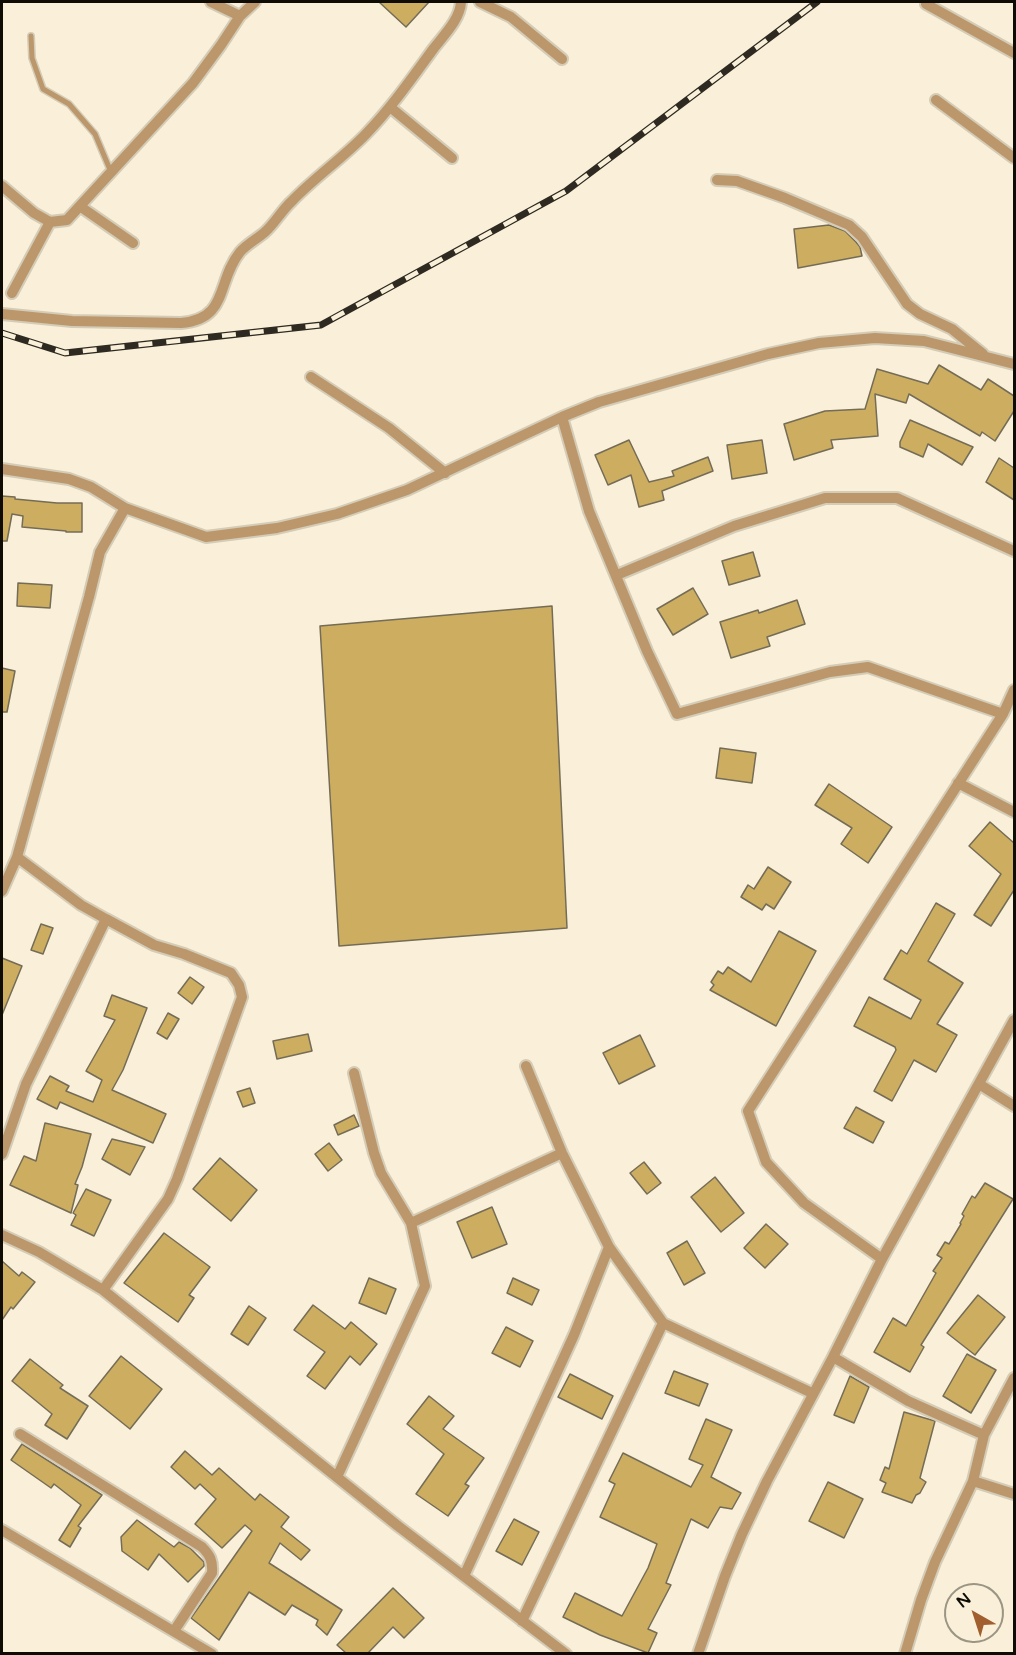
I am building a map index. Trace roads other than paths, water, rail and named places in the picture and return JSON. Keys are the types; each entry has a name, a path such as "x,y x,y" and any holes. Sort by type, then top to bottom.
{"street":[{"path":"212,2 240,15"},
{"path":"2,186 34,213 50,222 67,220 193,82 240,15 255,2"},
{"path":"2,314 72,321 181,323 193,322 206,316 216,307 225,280 240,252 267,231 291,201 365,135 390,107 451,26 461,9 461,2"},
{"path":"480,2 511,17 562,59"},
{"path":"926,4 1014,53"},
{"path":"936,100 1014,158"},
{"path":"390,107 452,158"},
{"path":"717,180 737,181 849,225 862,237 907,304 927,318 952,329 986,356"},
{"path":"81,207 133,243"},
{"path":"12,293 50,222"},
{"path":"2,469 69,479 91,487 125,508 206,537 277,528 337,514 407,490 562,417 610,399 768,354 819,343 875,338 924,341 1014,364"},
{"path":"311,377 389,428 445,473"},
{"path":"562,417 589,511 654,668 677,714 830,672 868,667 1003,714"},
{"path":"617,575 734,526 825,498 897,498 1014,551"},
{"path":"2,891 18,857 100,552 125,508"},
{"path":"882,1258 804,1203 766,1161 748,1111 1003,714 1014,690"},
{"path":"958,783 1014,812"},
{"path":"18,857 81,905 153,945 184,954 231,973 239,985 242,997 168,1199 103,1290"},
{"path":"2,1154 26,1084 106,919"},
{"path":"698,1653 742,1534 882,1258 1014,1020"},
{"path":"526,1066 562,1154 609,1247 663,1323 813,1393"},
{"path":"337,1477 425,1286 411,1223 381,1173 354,1073"},
{"path":"979,1084 1014,1106"},
{"path":"411,1223 562,1154"},
{"path":"2,1235 39,1252 103,1290 337,1477 566,1653"},
{"path":"464,1576 574,1335 609,1247"},
{"path":"522,1621 663,1323"},
{"path":"833,1357 908,1401 984,1435"},
{"path":"905,1653 935,1562 973,1481 984,1435 1014,1378"},
{"path":"20,1434 202,1547 210,1556 213,1566 212,1573 174,1631"},
{"path":"973,1481 1014,1494"},
{"path":"2,1530 212,1653"}],"lane":[{"path":"31,36 32,58 43,89 69,104 95,134 111,172"}],"railway":[{"path":"2,333 65,353 321,325 566,191 817,2"}]}
